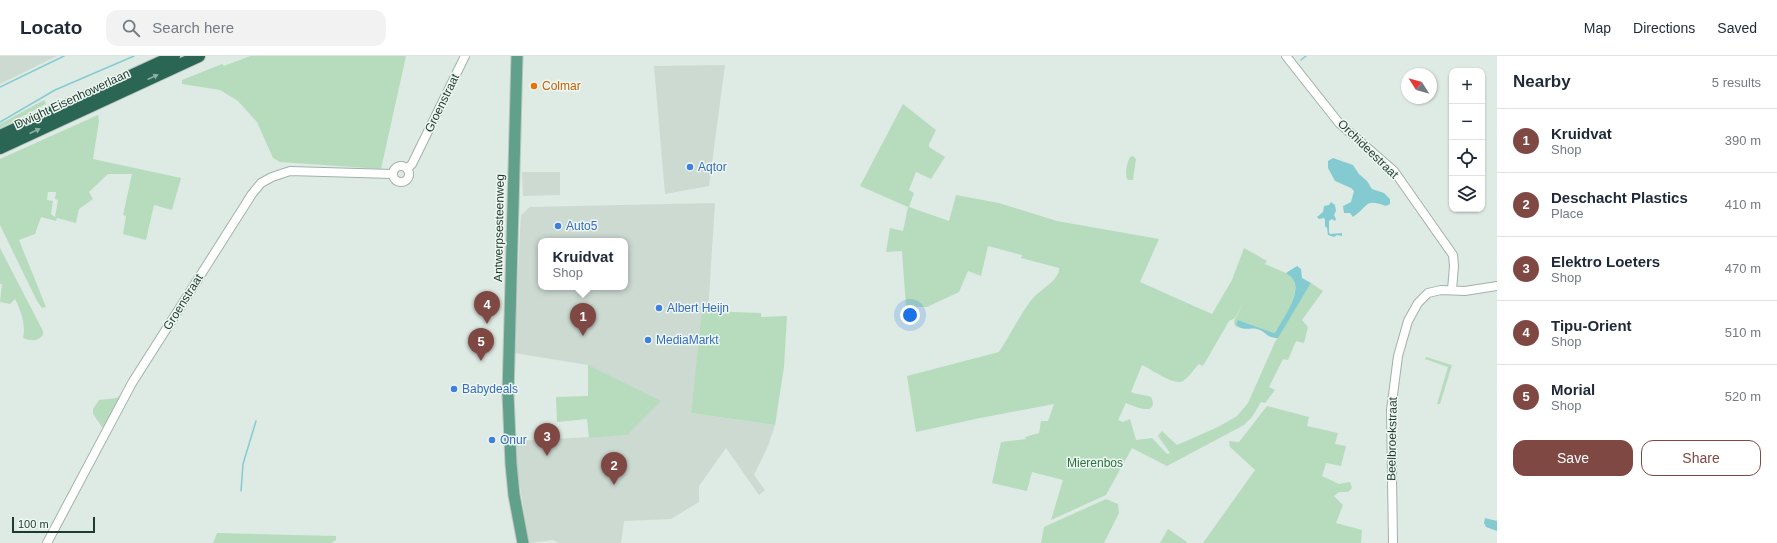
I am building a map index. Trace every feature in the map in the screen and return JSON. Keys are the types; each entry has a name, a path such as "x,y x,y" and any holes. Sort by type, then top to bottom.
{"highway":[{"name":"Dwight Eisenhowerlaan","path":"0,136 174,56"},
{"name":"Dwight Eisenhowerlaan","path":"0,148 199,56"}],"main road":[{"name":"Antwerpsesteenweg","path":"511,56 504,267 502,414 505,470 517,543"},
{"name":"Antwerpsesteenweg","path":"517,56 508,402 514,494 523,543"}],"street":[{"name":"Groenstraat","path":"407,169 412,164 465,56"},
{"name":"Orchideestraat","path":"1286,56 1339,123 1394,171 1453,256 1454,266 1452,290"},
{"path":"399,166 407,169 408,177 403,182 395,181 392,174 394,169 399,166"},
{"name":"Groenstraat","path":"47,543 132,383 252,194 261,183 272,177 290,171 392,174"},
{"name":"Beelbroekstraat","path":"1393,543 1391,410 1400,347 1408,321 1420,300 1432,291 1465,291 1497,286"}],"shaded area":[{"path":"0,56 57,56 0,84"},
{"path":"725,65 709,186 665,194 654,66"},
{"path":"522,172 560,172 560,195 523,196"},
{"path":"715,203 708,312 703,311 691,413 775,425 768,446 754,475 765,490 759,495 726,448 699,486 699,502 671,519 624,521 621,543 559,543 553,540 529,543 517,467 516,441 627,435 588,365 514,353 521,215 530,207"}],"green space":[{"path":"250,56 406,56 381,169 280,162 273,158 257,122 238,101 220,90 182,84 182,80 222,64 224,66"},
{"path":"44,100 46,104 0,128 0,124"},
{"path":"903,104 936,130 929,147 945,157 931,179 916,172 909,190 914,193 909,207 949,221 956,195 999,203 1057,221 1159,239 1140,282 1212,314 1232,280 1244,248 1267,261 1265,264 1286,273 1293,278 1295,291 1293,299 1287,314 1274,333 1238,320 1238,326 1241,328 1235,326 1234,321 1246,298 1235,318 1229,321 1203,366 1199,364 1183,381 1179,382 1168,379 1142,365 1131,392 1151,397 1153,403 1152,407 1145,409 1126,403 1118,420 1123,422 1130,419 1136,440 1152,438 1167,454 1170,453 1158,436 1162,431 1177,445 1218,427 1237,416 1248,403 1275,342 1311,283 1323,291 1302,320 1308,327 1304,343 1296,341 1288,360 1283,359 1269,387 1275,390 1265,403 1261,402 1252,417 1244,425 1167,466 1132,448 1106,495 1051,520 1063,480 1032,472 1027,491 992,483 1001,442 1026,439 1025,437 1039,433 1041,421 1048,421 1054,404 916,432 907,376 999,352 1029,303 1053,281 1059,268 1021,258 1022,255 988,246 981,276 968,271 959,292 927,307 906,307 902,251 886,252 890,228 903,231 908,207 860,186"},
{"path":"98,115 99,121 93,159 181,178 172,210 154,205 146,240 123,234 126,216 123,215 132,174 108,174 89,192 93,199 79,209 76,223 57,218 56,221 41,217 35,234 19,240 46,307 42,308 37,301 0,225 0,159","holes":["48,192 56,192 55,199 58,200 55,217 51,214 53,201 47,200"]},
{"path":"1133,156 1136,159 1133,180 1128,180 1126,175 1127,166 1130,157"},
{"path":"0,248 43,331 43,335 36,340 23,338 24,328 22,318 15,299 10,304 0,302 2,284 0,284"},
{"path":"702,311 761,313 761,317 787,316 784,367 775,425 691,413"},
{"path":"1426,357 1452,365 1440,404 1437,404 1448,367 1425,359"},
{"path":"588,365 661,401 627,435 589,438 587,419 557,422 556,397 588,396"},
{"path":"123,393 104,427 102,427 93,414 93,409 99,400 117,398"},
{"path":"1267,406 1309,417 1307,426 1338,433 1335,444 1346,446 1341,466 1326,463 1322,476 1339,484 1350,482 1352,488 1348,492 1339,492 1334,496 1343,505 1336,523 1362,530 1361,543 1203,543 1255,470 1230,447 1229,441 1239,442"},
{"name":"Mierenbos","path":"1106,499 1118,504 1119,513 1104,543 1041,543 1044,527"},
{"path":"1168,529 1187,542 1160,543"},
{"path":"217,533 336,536 336,540 331,543 213,543"}],"water":[{"path":"1333,158 1353,165 1372,189 1384,193 1390,199 1390,204 1386,206 1374,203 1367,204 1353,217 1350,213 1344,213 1343,206 1351,202 1354,191 1351,188 1335,181 1328,168 1328,161"},
{"path":"1331,202 1335,205 1336,211 1334,215 1336,219 1335,221 1332,219 1329,221 1329,232 1330,234 1342,233 1342,236 1337,235 1334,237 1328,235 1324,218 1319,219 1317,217 1323,212 1324,206 1329,205"},
{"path":"1297,266 1301,269 1302,278 1311,283 1278,338 1268,336 1257,329 1243,329 1236,324 1238,320 1274,333 1287,313 1295,291 1293,279 1286,273"},
{"path":"1485,518 1497,521 1497,531 1486,527 1484,523"}],"waterway":[{"path":"0,87 64,56"},
{"path":"0,122 55,90 134,56"},
{"path":"1301,60 1306,56"},
{"path":"241,491 243,464 256,421"}],"place":[{"name":"Colmar","path":"534,86"},
{"name":"Aqtor","path":"690,167"},
{"name":"Auto5","path":"558,226"},
{"name":"Albert Heijn","path":"659,308"},
{"name":"Tipu-Orient","path":"487,324"},
{"name":"Kruidvat","path":"583,336"},
{"name":"MediaMarkt","path":"648,340"},
{"name":"Morial","path":"481,361"},
{"name":"Babydeals","path":"454,389"},
{"name":"Onur","path":"492,440"},
{"name":"Elektro Loeters","path":"547,456"},
{"name":"Deschacht Plastics","path":"614,485"}]}
